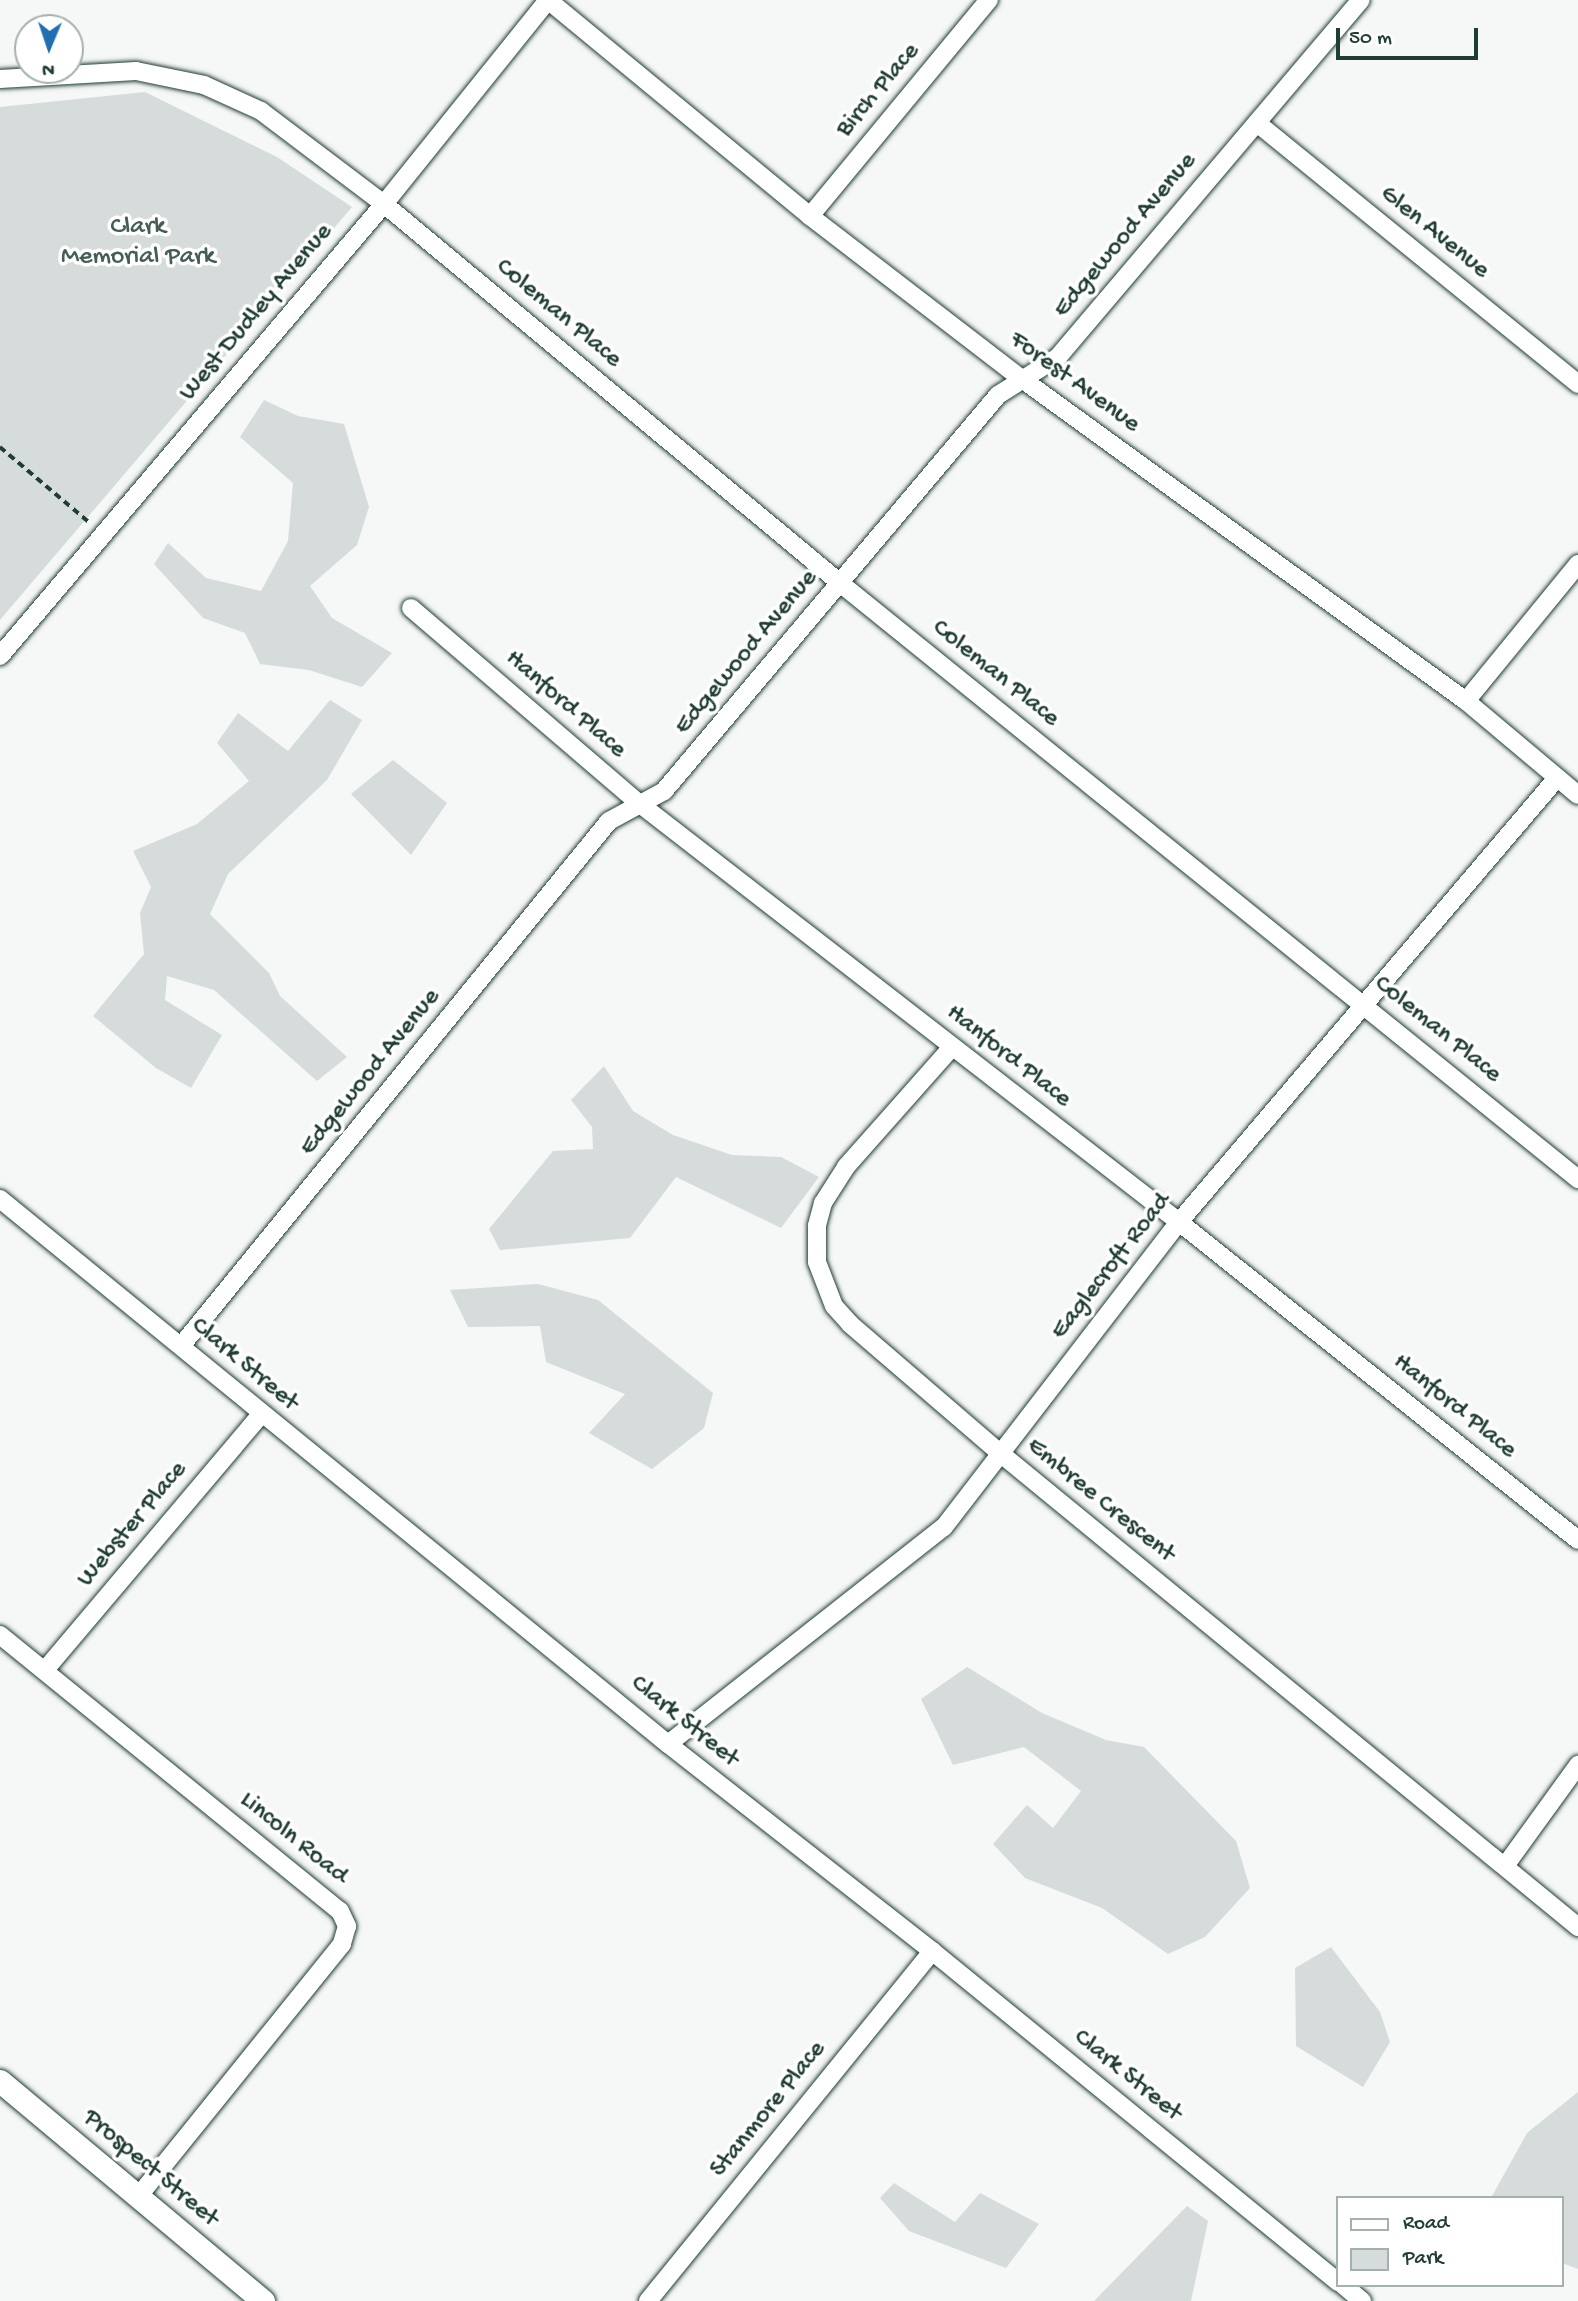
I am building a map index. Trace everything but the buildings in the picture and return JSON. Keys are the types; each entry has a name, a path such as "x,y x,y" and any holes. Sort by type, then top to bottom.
{"street":[{"name":"West Dudley Avenue","path":"0,656 384,204 548,0"},
{"name":"Forest Avenue","path":"548,0 810,216 1022,379 1466,701 1578,795"},
{"name":"Birch Place","path":"810,216 989,0"},
{"name":"Edgewood Avenue","path":"181,1346 609,821 664,791 998,395 1058,357 1361,0"},
{"name":"Coleman Place","path":"0,79 136,71 204,85 261,111 384,204 840,583 1578,1179"},
{"name":"Glen Avenue","path":"1257,123 1578,384"},
{"path":"1466,701 1578,565"},
{"name":"Hanford Place","path":"411,608 640,804 1180,1222 1578,1539"},
{"name":"Eaglecroft Road","path":"668,1744 920,1549 943,1527 1180,1222 1557,778"},
{"name":"Embree Crescent","path":"952,1047 834,1182 817,1226 817,1262 824,1285 850,1324 1000,1453 1578,1927"},
{"name":"Clark Street","path":"0,1199 668,1744 932,1951 1336,2282"},
{"name":"Webster Place","path":"45,1670 261,1413"},
{"name":"Lincoln Road","path":"0,1635 340,1911 346,1926 342,1944 139,2196"},
{"path":"1505,1866 1578,1765"},
{"name":"Stanmore Place","path":"648,2301 932,1951"},
{"name":"Prospect Street","path":"0,2081 263,2301"}],"path":[{"path":"0,447 103,534"}],"green space":[{"name":"Clark Memorial Park","path":"145,92 277,157 352,207 0,620 0,107"},
{"path":"264,400 298,416 344,424 369,507 357,545 310,586 332,618 392,653 362,687 309,670 260,664 245,633 203,618 154,564 168,543 206,578 261,591 288,541 293,483 240,437"},
{"path":"330,700 362,720 327,780 228,874 210,914 269,973 280,996 347,1057 317,1081 214,990 167,976 165,1000 222,1035 191,1088 156,1068 93,1016 144,954 140,913 151,887 133,851 197,824 249,781 217,743 238,713 288,751"},
{"path":"393,760 447,803 411,855 351,794"},
{"path":"604,1066 633,1111 673,1135 732,1155 781,1157 819,1177 781,1228 676,1177 630,1238 500,1250 489,1229 553,1151 593,1149 592,1127 571,1100"},
{"path":"538,1284 598,1300 713,1393 704,1428 652,1469 589,1433 625,1394 546,1362 540,1326 468,1327 450,1290"},
{"path":"967,1667 1042,1713 1106,1740 1144,1747 1236,1841 1250,1888 1205,1937 1168,1954 1102,1908 1025,1878 993,1844 1027,1805 1053,1828 1081,1791 1024,1747 953,1765 921,1699"},
{"path":"1331,1947 1380,2012 1390,2042 1363,2087 1296,2046 1295,1968"},
{"path":"1578,2092 1578,2269 1564,2264 1564,2196 1492,2196 1527,2133"},
{"path":"894,2183 955,2222 980,2193 1039,2224 1006,2268 909,2231 880,2198"},
{"path":"1187,2206 1208,2221 1191,2301 1094,2301"}]}
